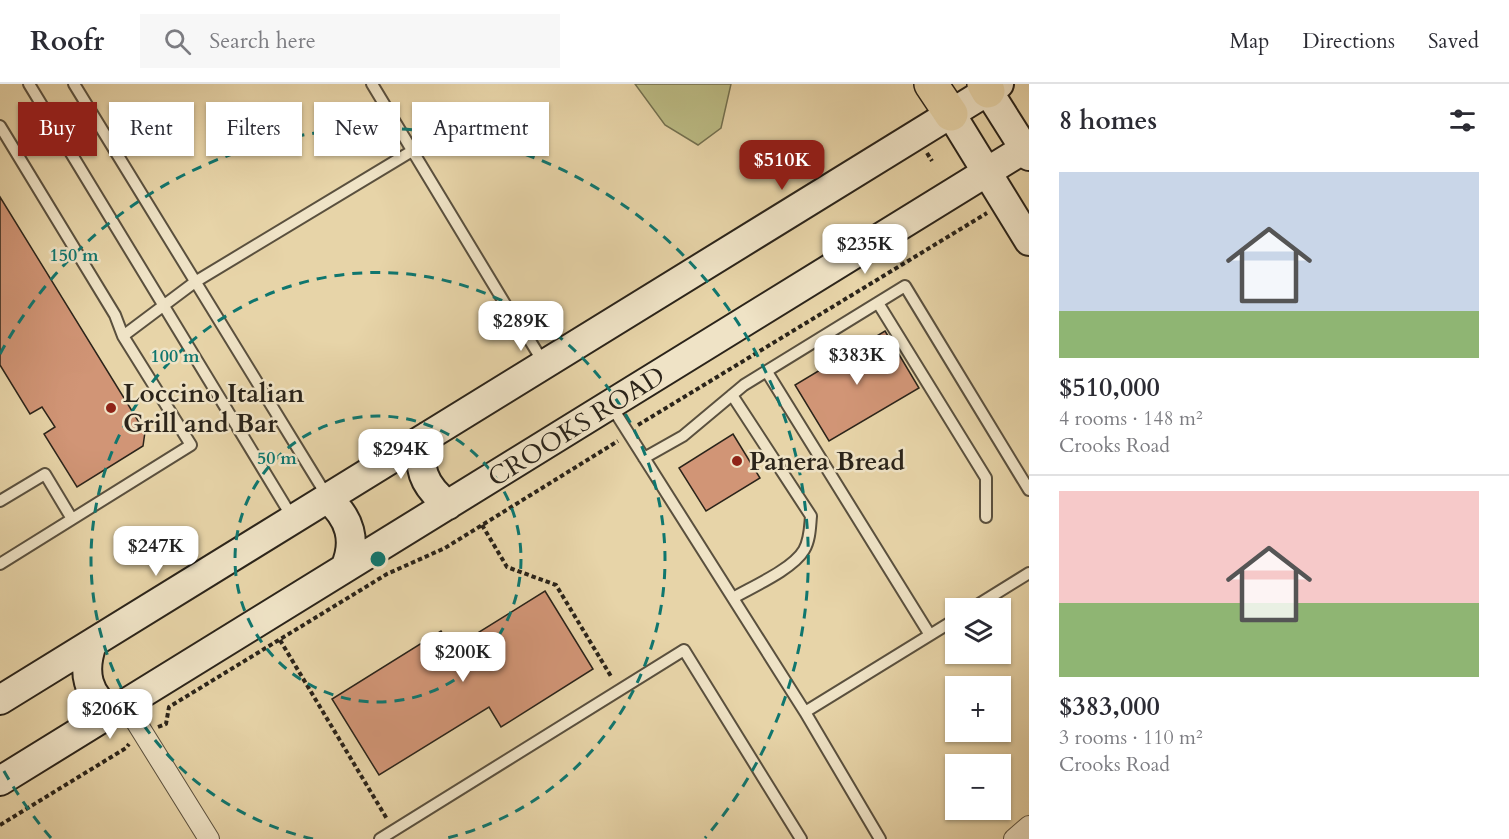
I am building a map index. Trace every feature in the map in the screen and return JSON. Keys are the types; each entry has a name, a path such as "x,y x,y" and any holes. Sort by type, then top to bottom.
{"highway":[{"path":"931,84 951,114"}],"main road":[{"path":"0,700 951,114 990,86 1028,150"},
{"path":"951,114 1029,241"},
{"name":"CROOKS ROAD","path":"0,780 987,172 1028,150"},
{"path":"428,436 421,456 425,479 448,505"},
{"path":"328,499 342,514 351,532 351,550 345,568"},
{"path":"92,644 86,669 89,684 101,705 118,708"}],"street":[{"path":"118,708 209,839"},
{"path":"1014,839 1029,826"}],"lane":[{"path":"29,84 294,520"},
{"path":"74,84 328,499"},
{"path":"123,336 195,282 412,151 375,85"},
{"path":"0,126 115,315 123,336 191,445 0,564"},
{"path":"415,156 513,317 530,339 545,365"},
{"path":"644,458 682,436 732,395 904,286 1029,490"},
{"path":"878,303 986,478 986,517"},
{"path":"767,372 930,634"},
{"path":"732,395 811,516 804,550 791,564 733,598"},
{"path":"610,404 805,712 880,839"},
{"path":"0,501 45,474 72,519"},
{"path":"989,598 1029,573"},
{"path":"805,712 945,625"},
{"path":"380,839 684,650 801,839"}],"path":[{"path":"162,724 166,724 170,706 387,574 445,548 629,434 639,425 935,244 965,226 969,226 971,222"},
{"path":"482,525 507,567 556,585 614,681"},
{"path":"280,640 387,820"},
{"path":"0,825 128,745"}],"green space":[{"path":"635,84 731,84 721,128 698,145 665,125"}],"building":[{"path":"0,197 145,432 143,446 77,487 44,434 55,427 42,407 30,414 0,365"},
{"path":"885,331 919,388 829,441 795,385"},
{"path":"733,434 760,478 706,511 679,468"},
{"path":"545,591 593,669 501,727 489,707 379,775 332,699 441,631 452,649"}],"place":[{"name":"Loccino Italian Grill and Bar","path":"111,408"},
{"name":"Panera Bread","path":"737,461"}]}
